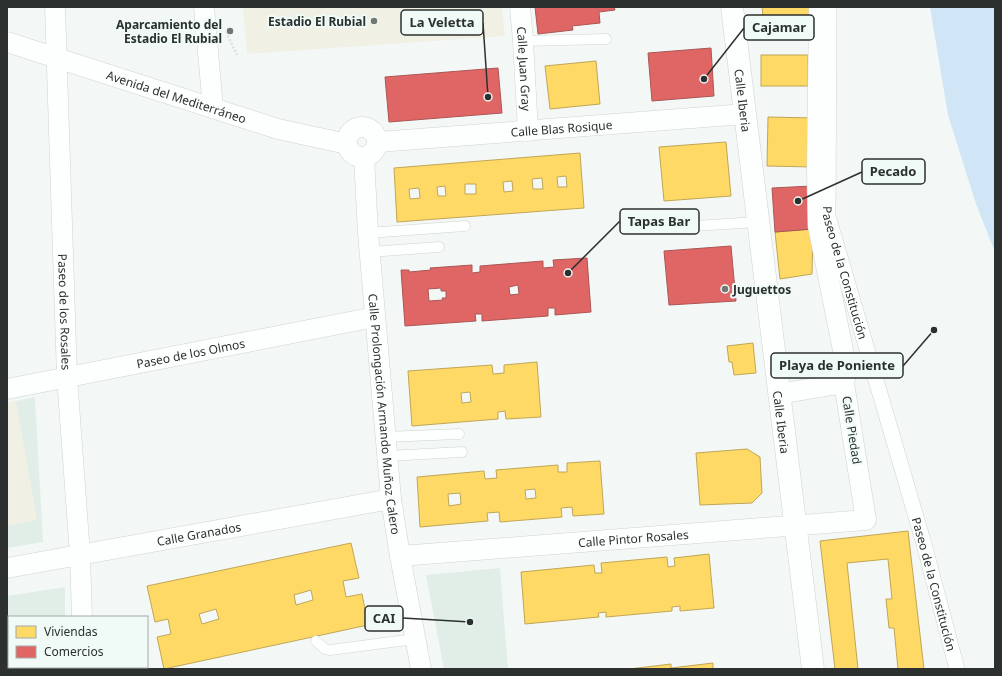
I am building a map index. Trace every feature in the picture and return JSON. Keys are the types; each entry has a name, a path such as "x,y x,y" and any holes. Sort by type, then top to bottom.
{"main road":[{"name":"Calle Iberia","path":"732,7 794,526 814,669"}],"street":[{"name":"Paseo de los Rosales","path":"55,7 58,59 67,377 80,555 82,616"},
{"path":"204,7 213,108"},
{"name":"Calle Juan Gray","path":"520,7 524,41 528,131"},
{"path":"819,7 817,169 818,226 847,370 844,383"},
{"name":"Paseo de la Constitución","path":"829,7 828,216 924,544 957,669"},
{"name":"Avenida del Mediterráneo","path":"7,42 278,129 347,144"},
{"name":"Calle Blas Rosique","path":"378,142 745,114"},
{"path":"360,127 370,129 374,133 378,142 374,153 370,156 364,157 357,157 352,154 347,144 351,132 360,127"},
{"name":"Calle Prolongación Armando Muñoz Calero","path":"364,157 369,252 391,499 421,669"},
{"name":"Paseo de los Olmos","path":"7,388 375,317"},
{"name":"Calle Piedad","path":"778,394 844,383 866,520"},
{"name":"Calle Granados","path":"7,568 391,499"},
{"name":"Calle Pintor Rosales","path":"400,556 866,520"}],"lane":[{"path":"524,41 606,39"},
{"path":"678,228 757,222"},
{"path":"368,233 465,226"},
{"path":"369,252 439,246"},
{"path":"386,447 459,434"},
{"path":"386,447 462,452"},
{"path":"316,642 324,648 334,650 415,639"}],"shaded area":[{"name":"Estadio El Rubial","path":"243,7 502,7 505,36 247,54"},
{"path":"35,397 43,542 7,548 7,403"},
{"path":"16,401 37,520 7,526 7,403"},
{"path":"500,568 508,669 444,669 426,575"},
{"path":"65,587 65,616 8,616 8,668 67,669 7,669 7,596"}],"water":[{"path":"930,7 995,7 995,252 976,204 948,115"}],"building: Viviendas":[{"path":"762,7 810,7 811,29 765,33"},
{"path":"761,55 808,55 808,86 761,86"},
{"path":"596,61 600,104 550,109 545,66"},
{"path":"768,117 814,118 813,167 767,166"},
{"path":"726,142 731,196 664,201 659,147"},
{"path":"580,153 584,208 397,222 394,168","holes":["566,176 567,187 558,187 557,177","542,178 543,189 533,189 532,179","512,181 513,191 504,192 503,182","465,184 476,184 476,194 465,194","445,186 446,196 438,196 437,187","419,188 420,198 410,199 409,189"]},
{"path":"813,229 812,274 780,279 775,232"},
{"path":"753,343 756,373 734,375 732,362 729,362 727,346"},
{"path":"537,362 541,417 506,419 505,411 498,412 498,419 412,426 408,371 492,365 493,374 504,373 504,365","holes":["470,392 471,402 462,403 461,393"]},
{"path":"747,449 760,457 762,493 752,503 700,505 696,453"},
{"path":"600,461 604,514 573,516 572,507 561,508 562,517 500,522 499,512 487,513 488,521 420,527 417,477 484,471 485,479 497,478 496,470 558,465 558,472 567,472 567,463","holes":["535,489 536,498 526,499 525,490","460,493 461,504 449,506 448,494"]},
{"path":"908,531 924,669 898,669 894,628 889,628 886,599 892,599 888,559 847,563 858,669 835,669 820,541"},
{"path":"351,543 359,578 343,581 346,597 362,594 368,625 164,669 157,637 171,634 168,619 155,622 147,586","holes":["311,590 313,600 296,605 294,595","216,609 219,619 202,624 199,614"]},
{"path":"709,554 714,608 680,611 680,606 672,607 672,611 606,617 606,612 598,613 599,617 525,624 521,572 594,565 595,573 602,573 601,563 667,557 668,567 675,566 674,558"},
{"path":"713,663 713,669 629,669 671,664 671,668"}],"building: Comercios":[{"path":"535,7 614,7 615,10 599,12 600,23 572,26 573,30 538,34"},
{"path":"711,48 714,96 652,101 648,53"},
{"path":"498,68 502,113 389,122 385,77"},
{"path":"812,186 813,229 775,232 772,188"},
{"path":"731,246 736,301 669,305 664,251"},
{"path":"587,258 591,312 555,315 555,308 548,308 548,316 482,321 482,314 475,314 476,321 405,326 401,270 409,270 409,272 431,270 430,268 472,265 472,273 480,272 480,266 543,261 543,268 554,267 553,260","holes":["518,285 519,294 510,295 509,287","441,288 441,291 446,291 446,298 442,298 443,300 429,301 428,289"]}],"place":[{"name":"Estadio El Rubial","path":"374,21"},
{"name":"Aparcamiento del Estadio El Rubial","path":"230,31"},
{"name":"Cajamar","path":"704,79"},
{"name":"La Veletta","path":"488,97"},
{"name":"Pecado","path":"798,201"},
{"name":"Tapas Bar","path":"568,273"},
{"name":"Juguettos","path":"725,289"},
{"name":"Playa de Poniente","path":"934,330"},
{"name":"CAI","path":"470,622"}]}
